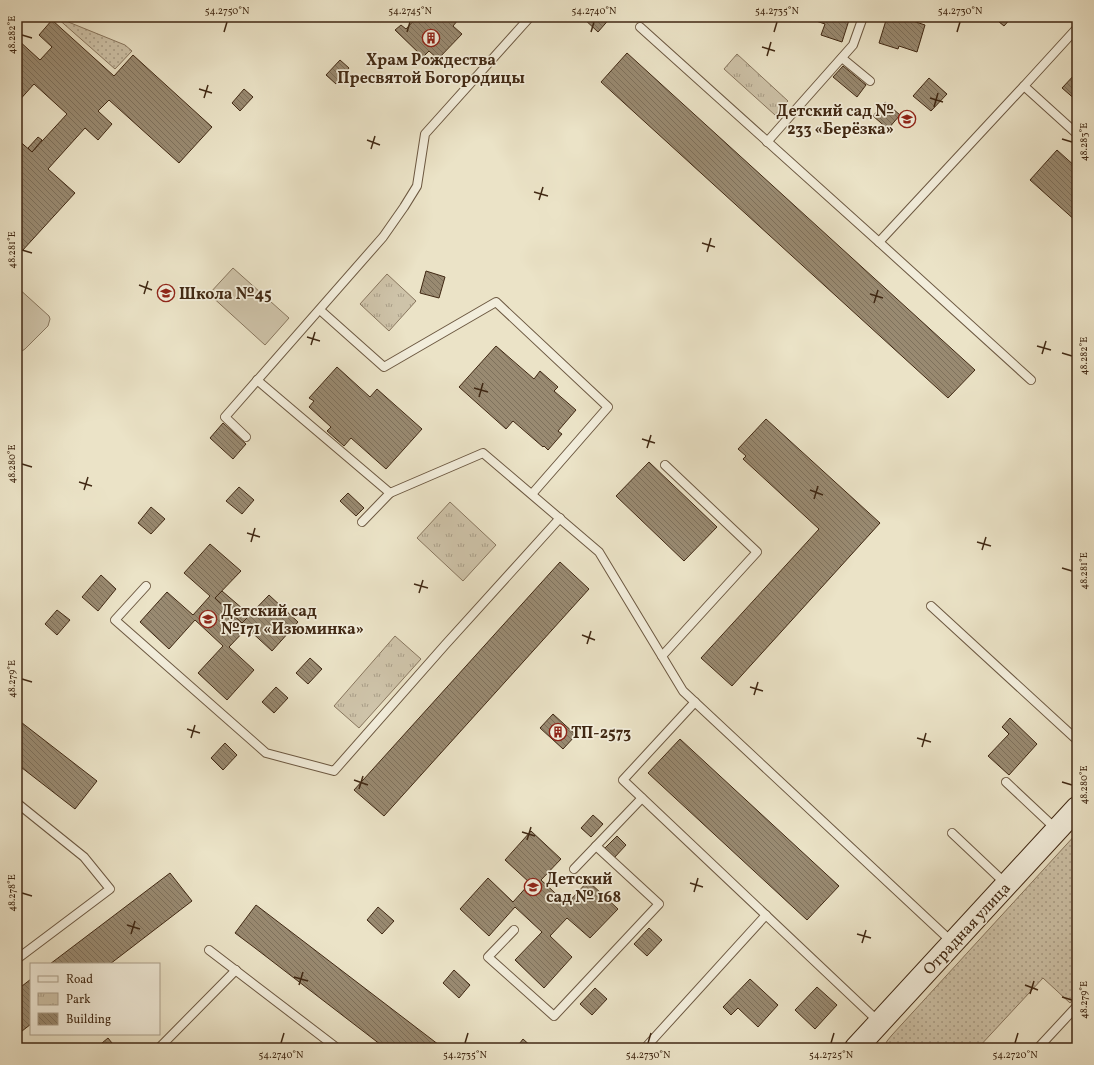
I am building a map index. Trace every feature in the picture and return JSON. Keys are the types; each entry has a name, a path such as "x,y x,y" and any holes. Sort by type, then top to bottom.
{"street":[{"name":"Отрадная улица","path":"857,1048 879,1022 1077,808"}],"lane":[{"path":"246,437 225,417 320,310 383,236 417,186 425,134 530,17"},
{"path":"767,142 854,45 863,17"},
{"path":"640,27 1031,380"},
{"path":"879,242 1077,28"},
{"path":"842,58 870,81"},
{"path":"1024,86 1077,134"},
{"path":"320,310 384,367 496,302 608,407 532,494"},
{"path":"257,380 390,493"},
{"path":"362,522 390,493 483,453 599,552 683,691 953,942"},
{"path":"662,656 757,552 665,465"},
{"path":"146,586 115,620 266,753 334,771 445,644 560,518"},
{"path":"931,606 1077,740"},
{"path":"695,702 623,780 879,1022"},
{"path":"1006,782 1057,830"},
{"path":"574,868 642,798"},
{"path":"17,803 84,857 110,889 17,958"},
{"path":"952,833 1007,884"},
{"path":"514,930 488,957 554,1016 659,904 596,846"},
{"path":"645,1048 766,915"},
{"path":"209,950 338,1048"},
{"path":"159,1048 236,970"},
{"path":"1038,1048 1077,1006"}],"green space":[{"path":"56,17 125,45 132,51 115,69"},
{"path":"737,54 788,101 775,115 724,69"},
{"path":"233,268 289,318 265,345 209,294"},
{"path":"387,274 416,301 389,331 360,304"},
{"path":"17,287 49,316 50,319 48,326 22,351 17,351"},
{"path":"450,502 496,545 463,581 417,538"},
{"path":"395,636 421,659 359,728 334,706"},
{"path":"1077,833 1077,995 1070,1003 1043,978 978,1048 884,1048 892,1035"}],"building":[{"name":"Храм Рождества Пресвятой Богородицы","path":"417,17 455,17 458,20 453,26 462,34 438,59 429,51 423,57 395,30 401,25 406,29"},
{"path":"582,17 611,17 598,32"},
{"path":"807,17 850,17 842,42 821,35 825,24"},
{"path":"887,17 907,17 907,19 925,25 917,52 899,46 898,49 879,43"},
{"path":"993,17 1012,17 1004,26"},
{"path":"52,20 114,76 133,55 212,127 179,163 109,100 98,111 112,124 98,140 85,128 48,169 75,193 22,251 17,246 17,139 32,152 67,114 34,84 17,103 17,39 40,60 52,47 39,35"},
{"path":"627,53 975,370 948,398 601,82"},
{"path":"340,60 349,68 336,84 326,75"},
{"path":"843,66 866,85 857,97 833,77"},
{"path":"1077,72 1077,101 1062,88"},
{"path":"929,78 947,94 931,111 913,96"},
{"path":"244,89 253,97 240,111 232,103"},
{"path":"885,102 900,115 888,129 873,116"},
{"path":"38,137 42,140 32,152 28,148"},
{"path":"1057,150 1077,168 1077,222 1030,180"},
{"path":"426,271 445,277 439,298 420,293"},
{"path":"496,346 534,379 540,371 558,387 554,391 576,410 558,431 562,434 548,450 513,421 506,429 459,387"},
{"path":"337,367 370,397 377,389 422,429 386,469 351,438 344,446 327,431 331,427 309,407 314,401 309,398"},
{"path":"766,419 880,523 732,686 701,658 819,529 743,459 746,456 738,449"},
{"path":"223,423 246,444 233,459 210,438"},
{"path":"649,462 717,527 684,561 616,496"},
{"path":"239,487 254,500 242,514 226,501"},
{"path":"348,493 364,508 356,516 340,501"},
{"path":"151,507 165,519 151,534 138,523"},
{"path":"210,544 241,571 215,598 242,623 269,595 298,622 272,651 247,628 229,647 254,670 227,700 198,673 223,646 195,620 169,649 140,622 167,592 193,615 210,596 184,573"},
{"path":"560,562 589,589 384,816 354,790"},
{"path":"101,575 116,589 98,611 82,597"},
{"path":"222,591 250,615 242,623 215,598"},
{"path":"57,610 70,620 57,635 45,624"},
{"path":"310,658 322,669 308,684 296,673"},
{"path":"276,687 288,698 274,713 262,702"},
{"name":"ТП-2573","path":"553,714 576,735 563,749 540,728"},
{"path":"1010,718 1037,744 1009,775 988,756 1009,734 1002,727"},
{"path":"17,719 97,781 75,809 17,764"},
{"path":"680,739 839,886 807,920 648,773"},
{"path":"225,743 237,755 223,770 211,758"},
{"path":"593,815 603,824 591,837 581,828"},
{"path":"531,831 561,859 541,880 567,904 588,881 618,909 590,938 567,918 550,936 572,957 544,988 515,960 542,932 515,907 489,936 460,909 488,878 513,902 530,883 505,860"},
{"path":"617,836 626,845 614,858 604,849"},
{"path":"170,873 192,901 111,963 51,963"},
{"path":"256,905 443,1048 385,1048 235,933"},
{"path":"378,907 394,921 382,934 367,920"},
{"path":"649,928 662,940 647,956 634,944"},
{"path":"454,970 470,985 459,998 443,983"},
{"path":"750,979 778,1005 758,1027 738,1008 731,1015 723,1007"},
{"path":"30,980 30,1025 17,1035 17,990"},
{"path":"817,987 837,1005 815,1029 795,1010"},
{"path":"595,988 607,999 592,1015 580,1004"},
{"path":"108,1038 116,1048 96,1048"},
{"path":"523,1039 533,1048 516,1048"}],"place":[{"name":"Храм Рождества Пресвятой Богородицы","path":"431,38"},
{"name":"Детский сад № 233 «Берёзка»","path":"907,119"},
{"name":"Школа №45","path":"166,293"},
{"name":"Детский сад №171 «Изюминка»","path":"208,619"},
{"name":"ТП-2573","path":"558,732"},
{"name":"Детский сад № 168","path":"533,887"}]}
